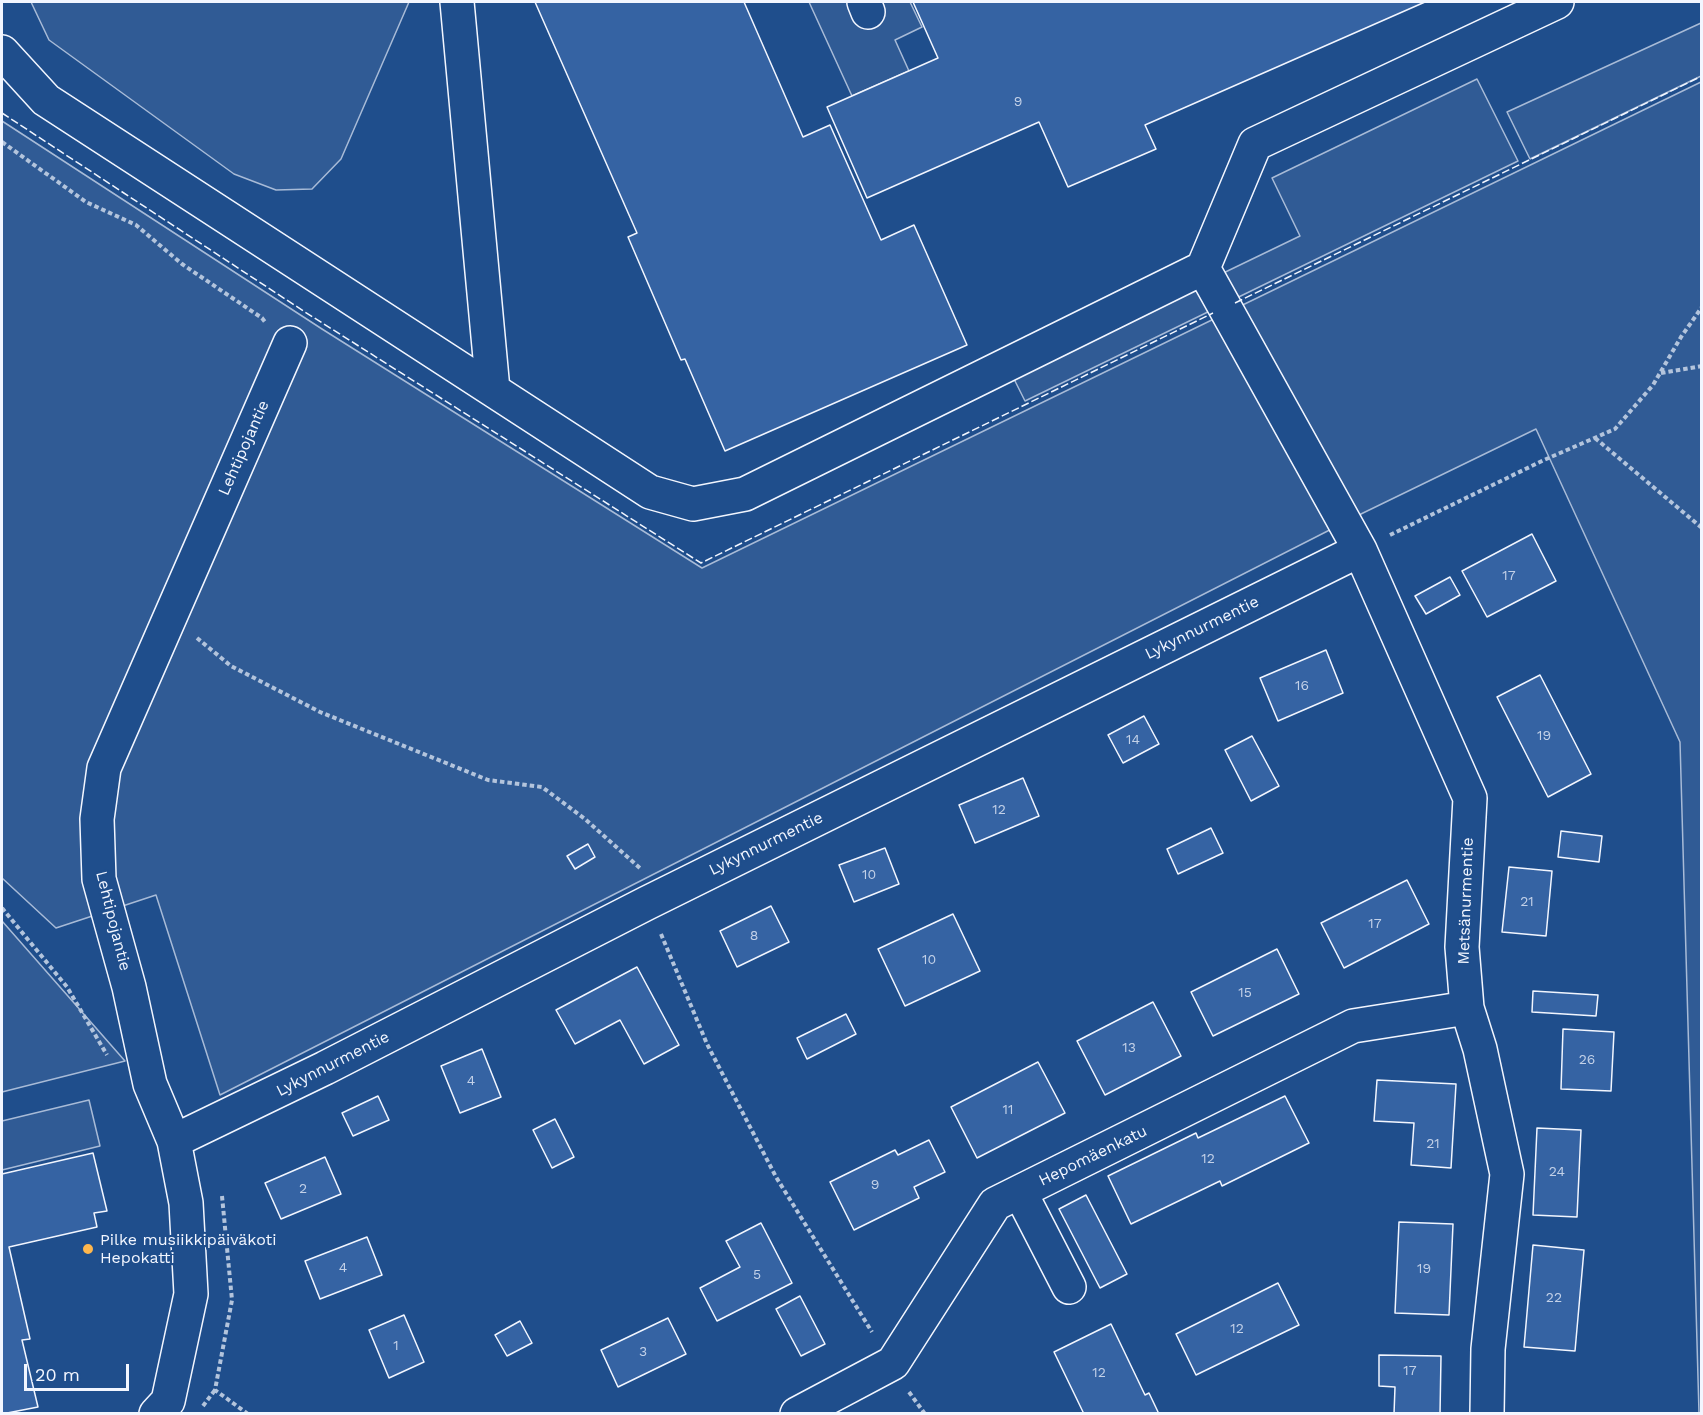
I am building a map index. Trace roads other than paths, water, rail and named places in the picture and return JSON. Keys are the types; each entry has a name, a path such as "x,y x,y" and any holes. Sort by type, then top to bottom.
{"street":[{"path":"457,2 493,390"},
{"path":"2,52 46,100 650,492 693,504 746,494 1203,268 1255,144 1557,2"},
{"name":"Metsänurmentie","path":"1203,268 1360,550 1470,798 1462,947 1467,1008 1480,1048 1508,1174 1488,1349 1487,1413"},
{"name":"Lehtipojantie","path":"170,1409 191,1294 186,1203 174,1141 150,1084 129,987 99,879 97,819 104,768 287,351"},
{"name":"Lykynnurmentie","path":"174,1141 325,1068 657,898 1360,550"},
{"name":"Hepomäenkatu","path":"797,1413 893,1363 995,1204 1353,1026 1467,1008"},
{"path":"1020,1192 1069,1287"}],"place":[{"name":"Pilke musiikkipäiväkoti Hepokatti","path":"88,1249"}]}
